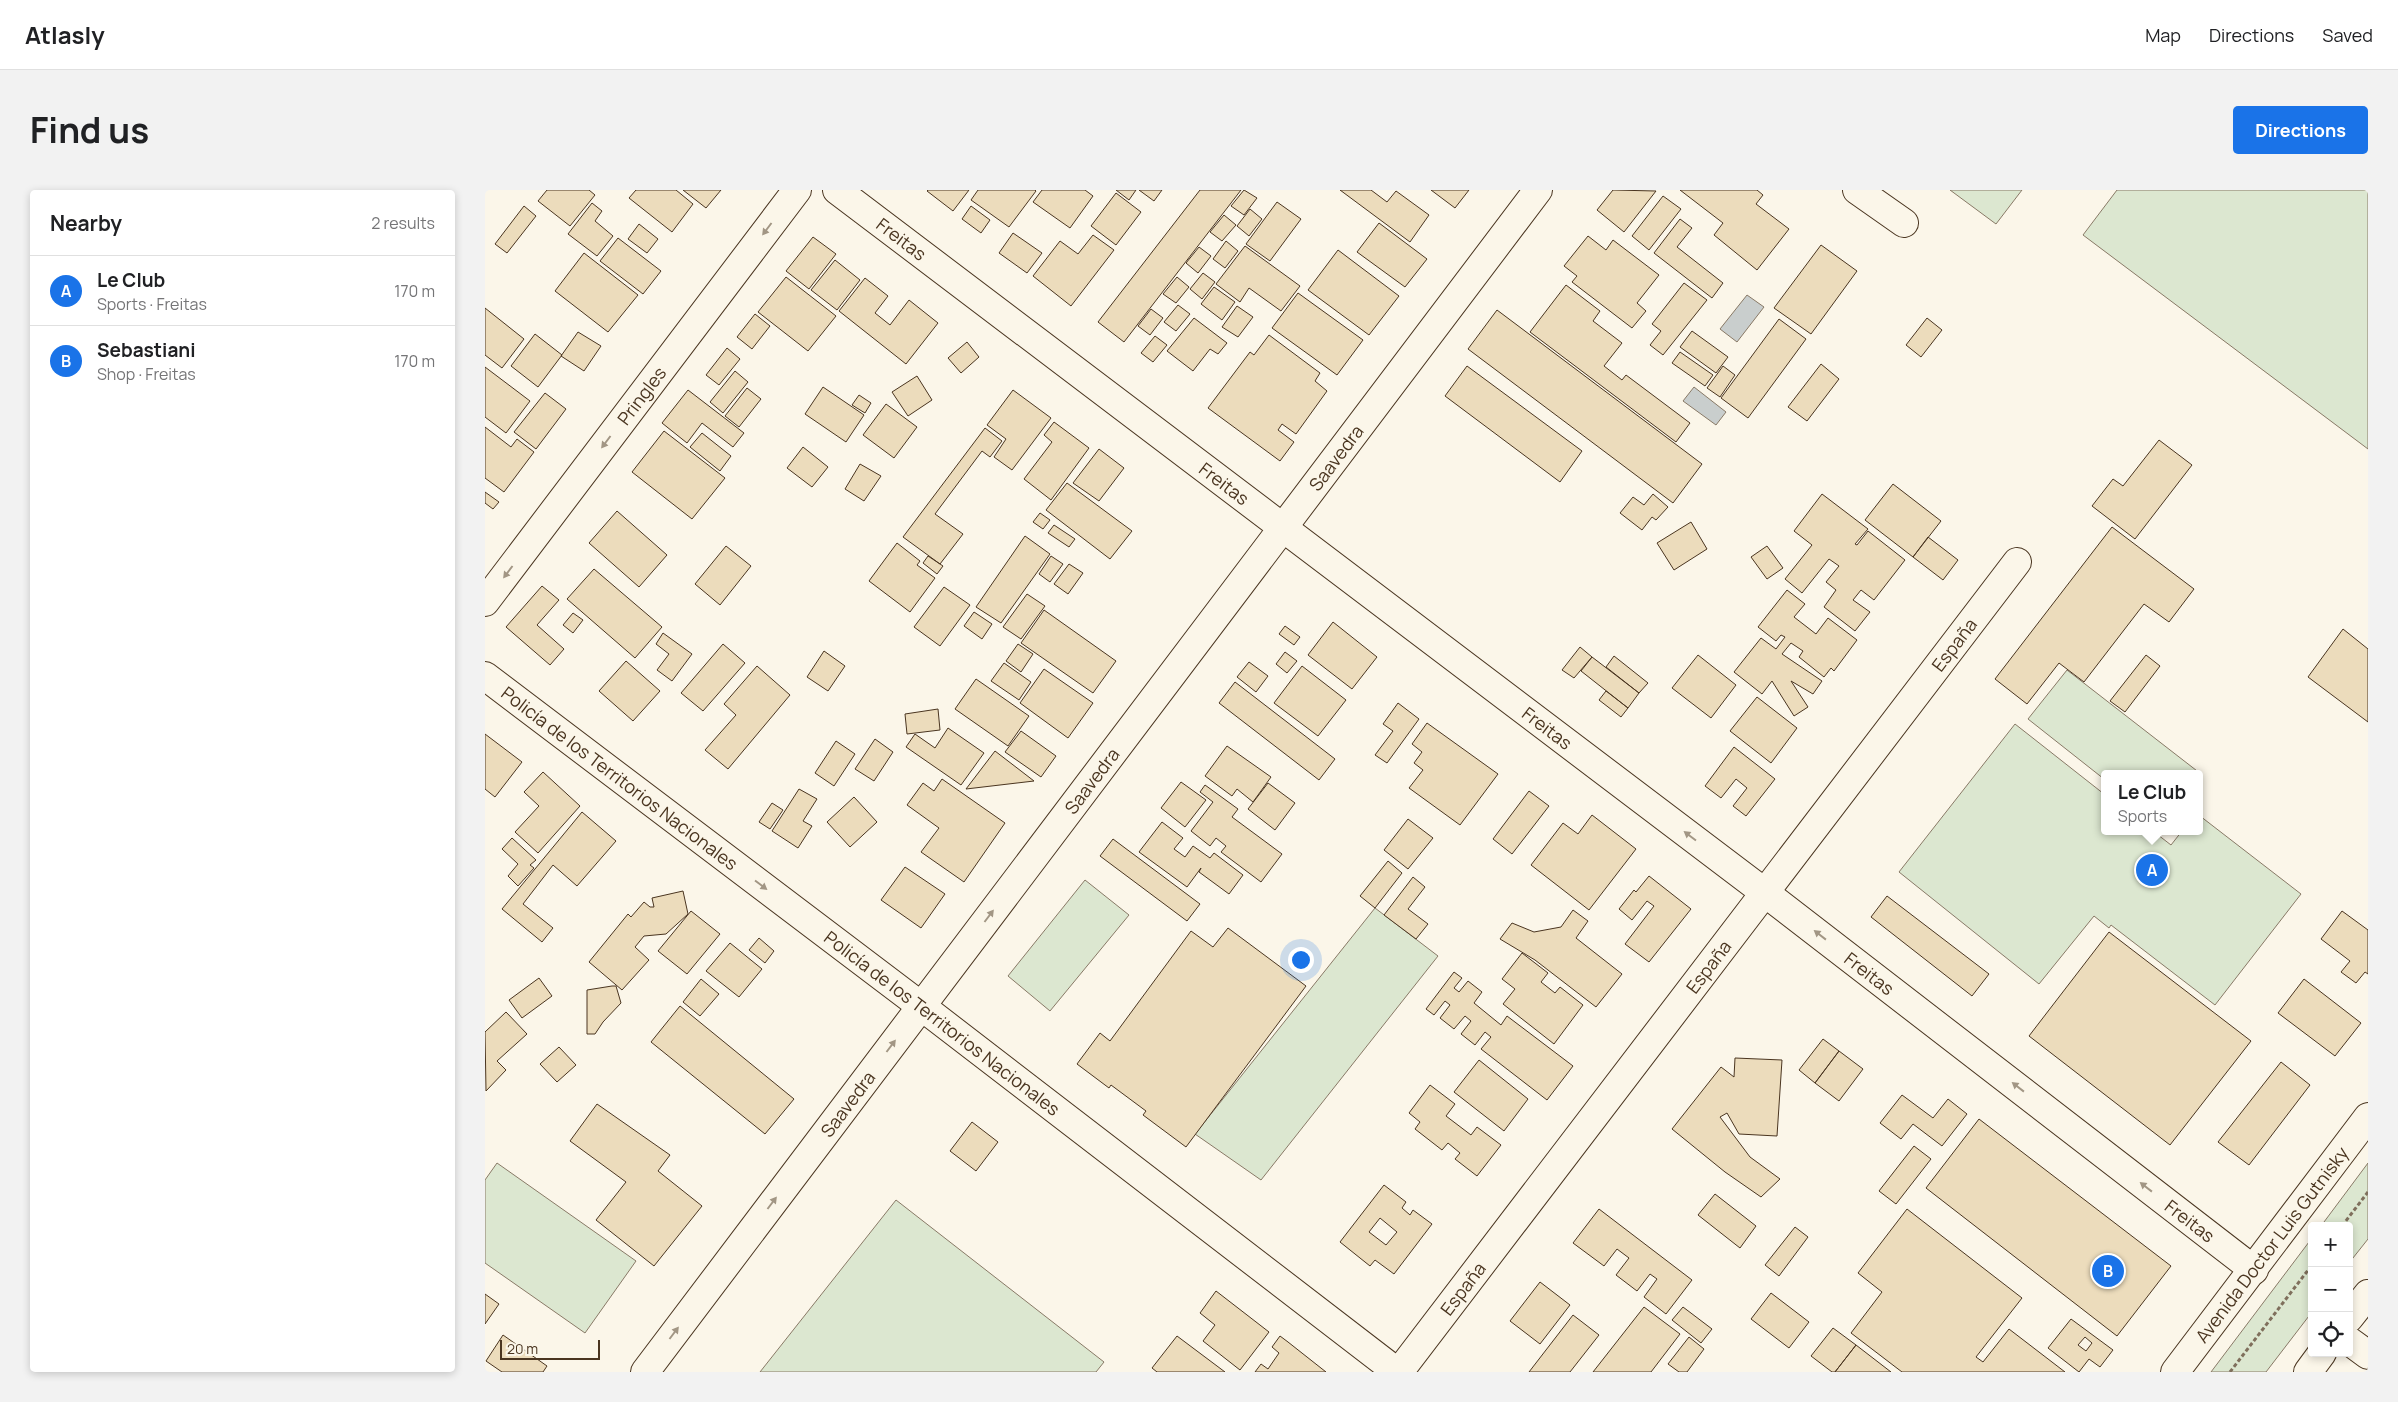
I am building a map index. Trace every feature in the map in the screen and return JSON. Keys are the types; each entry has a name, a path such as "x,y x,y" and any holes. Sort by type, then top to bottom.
{"street":[{"name":"Pringles","path":"485,602 797,190"},
{"name":"Freitas","path":"837,190 1765,892 2254,1270"},
{"name":"Saavedra","path":"645,1372 1538,190"},
{"path":"1857,190 1904,223"},
{"name":"España","path":"1398,1372 2017,562"},
{"name":"Policía de los Territorios Nacionales","path":"485,676 921,1006 1398,1372"},
{"name":"Avenida Doctor Luis Gutnisky","path":"2175,1372 2368,1117"},
{"path":"2353,1313 2368,1294"},
{"path":"2353,1344 2368,1355"},
{"path":"2308,1372 2320,1357"}],"path":[{"path":"2345,1222 2368,1192"},
{"path":"2230,1372 2310,1267"}],"green space":[{"path":"1950,190 2022,190 1996,224"},
{"path":"2117,190 2368,190 2368,449 2083,235"},
{"path":"2067,670 2196,770 2101,770 2101,777 2028,719"},
{"path":"2015,724 2101,792 2101,835 2158,835 2171,845 2179,835 2203,835 2203,818 2301,894 2215,1005 2111,925 2109,928 2094,916 2039,984 1899,872"},
{"path":"1085,880 1129,915 1050,1011 1008,976"},
{"path":"1375,908 1438,956 1261,1180 1195,1134"},
{"path":"497,1163 636,1261 585,1333 485,1263 485,1180"},
{"path":"2368,1163 2368,1239 2353,1258 2353,1222 2324,1222"},
{"path":"896,1200 1104,1362 1096,1372 760,1372"},
{"path":"2308,1243 2308,1317 2266,1372 2211,1372"}],"shaded area":[{"path":"1747,295 1764,307 1737,342 1720,329"},
{"path":"1694,387 1726,412 1716,425 1683,401"}],"building":[{"path":"547,190 589,190 595,195 570,226 538,201"},
{"path":"636,190 676,190 693,204 672,232 629,198"},
{"path":"683,190 721,190 706,208"},
{"path":"928,190 969,190 953,211"},
{"path":"978,190 1036,191 1009,227 971,200"},
{"path":"1042,190 1085,190 1093,196 1070,228 1033,202"},
{"path":"1116,190 1136,190 1129,200"},
{"path":"1139,190 1162,190 1154,201"},
{"path":"1200,190 1241,190 1124,342 1098,322"},
{"path":"1244,190 1257,198 1244,215 1231,206"},
{"path":"1340,190 1371,190 1387,202 1396,191 1429,215 1410,242"},
{"path":"1431,190 1469,190 1455,208"},
{"path":"1613,190 1656,191 1624,232 1597,210"},
{"path":"1680,190 1757,190 1763,195 1756,204 1789,229 1757,270 1714,235 1723,223"},
{"path":"1116,193 1141,212 1116,245 1091,226"},
{"path":"1663,196 1681,209 1649,250 1632,236"},
{"path":"1277,202 1301,219 1270,261 1246,244"},
{"path":"592,203 602,211 595,221 613,236 597,256 568,234"},
{"path":"524,206 536,216 507,253 495,244"},
{"path":"971,206 990,220 981,233 962,219"},
{"path":"1250,209 1262,219 1249,236 1237,226"},
{"path":"1224,215 1236,225 1222,241 1210,232"},
{"path":"1680,219 1692,228 1677,247 1723,283 1712,298 1654,253"},
{"path":"1379,223 1427,259 1405,287 1357,252"},
{"path":"639,224 658,239 647,253 628,239"},
{"path":"1013,233 1042,253 1027,273 999,253"},
{"path":"1093,235 1114,250 1071,306 1033,276 1060,241 1078,254"},
{"path":"1588,236 1606,250 1613,240 1659,275 1637,303 1646,311 1632,328 1572,282 1577,276 1564,266"},
{"path":"813,237 836,254 809,289 786,271"},
{"path":"618,238 661,271 643,294 600,261"},
{"path":"1226,241 1238,251 1225,268 1213,259"},
{"path":"1821,245 1857,271 1811,334 1774,308"},
{"path":"1245,246 1300,286 1281,311 1249,288 1240,302 1216,284"},
{"path":"1199,247 1211,256 1198,273 1186,263"},
{"path":"1338,250 1399,296 1369,335 1308,290"},
{"path":"584,253 638,295 608,332 555,291"},
{"path":"835,260 860,280 837,310 811,290"},
{"path":"1203,273 1215,282 1202,299 1190,289"},
{"path":"786,277 836,316 808,351 758,312"},
{"path":"1177,277 1189,287 1176,303 1163,294"},
{"path":"865,278 888,296 875,313 890,325 909,300 938,323 906,364 839,311"},
{"path":"1684,283 1707,300 1663,355 1650,345 1661,331 1652,324"},
{"path":"1566,285 1600,311 1593,321 1622,343 1604,366 1622,380 1626,375 1690,423 1676,442 1530,332"},
{"path":"1214,287 1235,302 1222,320 1201,304"},
{"path":"1298,293 1363,340 1337,375 1272,328"},
{"path":"1178,305 1190,314 1176,331 1164,322"},
{"path":"1237,306 1253,317 1238,337 1222,327"},
{"path":"485,308 524,339 502,368 485,355"},
{"path":"1151,309 1163,318 1150,335 1138,326"},
{"path":"1497,310 1702,464 1673,503 1468,349"},
{"path":"755,314 770,326 752,349 737,337"},
{"path":"1194,318 1227,343 1218,354 1210,349 1193,371 1167,351"},
{"path":"1927,318 1942,330 1921,357 1906,345"},
{"path":"1779,319 1806,339 1748,418 1721,398"},
{"path":"1692,331 1728,357 1716,373 1680,347"},
{"path":"578,332 601,346 584,371 561,356"},
{"path":"535,334 562,355 538,387 511,366"},
{"path":"1269,335 1320,373 1315,381 1327,391 1296,434 1282,424 1278,430 1294,442 1280,461 1208,408 1250,352 1254,355"},
{"path":"1155,336 1167,345 1153,362 1141,353"},
{"path":"967,342 979,357 961,373 948,358"},
{"path":"727,348 740,359 719,385 706,375"},
{"path":"1680,352 1713,375 1705,386 1672,363"},
{"path":"1821,364 1839,379 1807,421 1788,407"},
{"path":"1467,366 1582,451 1560,482 1445,396"},
{"path":"1723,366 1735,375 1720,397 1707,388"},
{"path":"485,367 530,401 506,433 485,417"},
{"path":"735,371 748,382 723,413 710,402"},
{"path":"917,376 932,400 908,416 892,392"},
{"path":"823,387 864,415 846,442 805,414"},
{"path":"747,388 761,399 739,427 725,416"},
{"path":"688,390 744,433 733,447 702,423 687,443 662,423"},
{"path":"1013,390 1051,418 1012,470 994,457 1006,439 987,425"},
{"path":"545,393 566,409 536,449 514,432"},
{"path":"859,395 871,403 865,413 852,405"},
{"path":"886,404 917,427 894,458 863,435"},
{"path":"1054,422 1089,448 1051,500 1024,479 1052,442 1044,435"},
{"path":"485,427 511,447 517,439 534,452 504,492 485,478"},
{"path":"985,428 1002,441 990,457 982,451 935,514 963,534 940,564 903,537"},
{"path":"664,431 725,478 692,519 632,472"},
{"path":"702,433 731,456 720,471 690,447"},
{"path":"2159,440 2192,465 2135,539 2092,506 2113,479 2123,486"},
{"path":"803,447 828,467 812,487 787,468"},
{"path":"1099,449 1124,468 1099,501 1073,483"},
{"path":"860,464 881,476 864,501 845,489"},
{"path":"1067,483 1132,531 1110,559 1046,510"},
{"path":"1893,484 1941,521 1913,557 1865,520"},
{"path":"485,492 499,502 493,509 485,503"},
{"path":"1653,494 1668,507 1656,520 1652,517 1642,530 1620,513 1633,497 1644,505"},
{"path":"1822,494 1868,529 1855,544 1857,545 1868,531 1905,560 1874,600 1861,590 1853,600 1870,612 1855,631 1824,607 1836,590 1826,582 1839,566 1829,559 1802,593 1785,579 1812,545 1794,531"},
{"path":"617,511 667,555 639,587 589,543"},
{"path":"1040,513 1050,520 1043,529 1033,522"},
{"path":"1691,522 1707,549 1674,570 1657,543"},
{"path":"1054,525 1075,539 1069,547 1048,533"},
{"path":"2112,527 2194,589 2169,622 2144,604 2084,682 2059,663 2027,704 1995,679"},
{"path":"1025,536 1050,554 1001,623 976,607"},
{"path":"1928,537 1958,560 1943,580 1913,557"},
{"path":"897,543 920,561 917,565 935,578 910,612 869,581"},
{"path":"726,546 751,566 720,605 695,584"},
{"path":"1767,546 1783,568 1767,579 1751,557"},
{"path":"928,556 943,566 937,574 923,563"},
{"path":"1051,556 1063,564 1050,582 1039,574"},
{"path":"1069,564 1083,573 1068,594 1054,584"},
{"path":"594,569 662,627 635,658 567,599"},
{"path":"542,586 559,600 537,625 564,649 550,665 506,627"},
{"path":"944,587 970,605 940,646 914,627"},
{"path":"1787,590 1805,604 1794,617 1816,634 1828,618 1857,640 1834,671 1831,668 1824,677 1799,657 1803,651 1791,643 1782,654 1822,681 1813,694 1791,681 1808,707 1794,716 1772,681 1762,694 1734,672 1761,638 1776,649 1785,637 1781,635 1776,641 1758,627"},
{"path":"1027,594 1045,606 1021,639 1003,627"},
{"path":"1044,610 1116,661 1093,693 1021,643"},
{"path":"974,612 992,624 982,639 964,626"},
{"path":"573,613 583,620 573,633 563,625"},
{"path":"1333,622 1377,657 1352,689 1308,655"},
{"path":"1285,626 1300,637 1294,645 1279,634"},
{"path":"2343,629 2368,649 2368,722 2308,677"},
{"path":"663,633 692,654 672,681 657,670 669,654 656,644"},
{"path":"723,644 745,663 703,711 681,693"},
{"path":"1018,644 1033,654 1021,672 1006,661"},
{"path":"1580,647 1592,657 1574,678 1562,670"},
{"path":"824,651 845,666 828,691 807,677"},
{"path":"1285,652 1297,661 1287,673 1276,664"},
{"path":"1698,655 1736,685 1711,718 1672,688"},
{"path":"2146,655 2160,666 2125,712 2110,701"},
{"path":"1614,656 1648,683 1639,693 1606,667"},
{"path":"1592,657 1639,693 1628,708 1581,671"},
{"path":"626,661 660,691 633,721 599,691"},
{"path":"1249,662 1268,676 1256,692 1237,677"},
{"path":"1004,663 1031,682 1019,700 991,681"},
{"path":"757,666 790,695 728,769 705,750 736,715 724,704"},
{"path":"1302,666 1346,700 1318,736 1274,703"},
{"path":"1044,669 1093,703 1068,738 1020,703"},
{"path":"976,679 1029,716 1008,746 955,709"},
{"path":"1235,682 1335,759 1319,780 1219,703"},
{"path":"1606,691 1628,708 1621,717 1599,700"},
{"path":"1757,697 1797,728 1771,763 1730,731"},
{"path":"1398,703 1419,719 1387,763 1375,755 1393,731 1383,724"},
{"path":"938,709 940,730 907,734 905,714"},
{"path":"1427,723 1498,774 1460,825 1409,788 1423,770 1414,763 1422,752 1412,744"},
{"path":"948,728 984,753 961,785 906,747 915,734 935,748"},
{"path":"1021,731 1056,756 1041,777 1005,752"},
{"path":"485,734 522,762 495,797 485,789"},
{"path":"875,739 893,752 874,781 855,769"},
{"path":"836,741 855,754 834,786 815,773"},
{"path":"1227,746 1271,777 1253,802 1237,789 1232,796 1205,776"},
{"path":"1734,747 1775,779 1746,816 1733,806 1747,788 1736,779 1721,798 1705,786"},
{"path":"995,751 1034,781 966,789"},
{"path":"543,772 580,806 538,853 515,832 539,806 524,792"},
{"path":"942,779 1005,823 964,882 921,852 939,828 907,805 923,783 934,791"},
{"path":"1181,782 1206,800 1185,827 1161,808"},
{"path":"1268,783 1295,803 1275,830 1248,809"},
{"path":"1205,785 1238,809 1232,817 1282,854 1261,882 1221,852 1226,846 1216,838 1210,846 1191,831 1213,802 1200,792"},
{"path":"799,789 817,799 803,821 812,826 798,848 772,831"},
{"path":"1529,791 1549,806 1512,854 1493,839"},
{"path":"854,797 877,822 850,847 827,822"},
{"path":"772,803 783,810 770,829 759,822"},
{"path":"582,812 616,841 577,886 553,865 523,904 553,928 542,942 502,909"},
{"path":"1592,815 1636,849 1589,910 1531,865 1563,823 1578,834"},
{"path":"1408,819 1433,838 1408,869 1384,850"},
{"path":"1162,822 1183,838 1174,849 1185,857 1193,846 1210,858 1214,853 1243,875 1229,894 1199,872 1201,868 1187,887 1139,852"},
{"path":"512,838 536,860 530,865 534,868 518,886 508,876 518,864 502,849"},
{"path":"1113,839 1200,904 1187,921 1100,856"},
{"path":"1388,861 1402,873 1375,908 1360,896"},
{"path":"905,867 945,894 921,928 881,900"},
{"path":"1649,876 1691,909 1649,962 1625,944 1654,906 1647,901 1632,920 1619,909 1634,890 1636,892"},
{"path":"1413,877 1425,887 1408,909 1428,924 1416,939 1384,915"},
{"path":"683,891 688,914 666,934 644,936 635,947 649,960 622,990 589,962 628,914 631,917 644,902 650,907 654,907 652,898"},
{"path":"1887,896 1989,974 1972,996 1871,917"},
{"path":"1573,910 1588,921 1576,938 1622,974 1596,1007 1535,960 1500,939 1512,923 1534,932 1561,927"},
{"path":"691,911 720,934 687,974 658,951"},
{"path":"2342,911 2368,930 2368,974 2365,972 2356,983 2341,972 2350,961 2321,939"},
{"path":"1228,928 1306,986 1186,1147 1143,1115 1146,1111 1111,1085 1109,1088 1077,1064 1100,1033 1110,1041 1191,931 1213,947"},
{"path":"2109,932 2251,1041 2170,1145 2029,1036"},
{"path":"759,938 774,951 765,963 749,950"},
{"path":"730,943 762,969 739,997 706,971"},
{"path":"1522,953 1548,973 1541,982 1555,993 1560,987 1583,1005 1554,1044 1503,1004 1515,989 1502,979"},
{"path":"1454,972 1462,978 1454,988 1459,992 1468,981 1482,992 1474,1003 1501,1025 1507,1016 1573,1066 1547,1100 1481,1049 1491,1037 1485,1032 1475,1045 1461,1034 1471,1021 1465,1016 1454,1029 1440,1018 1450,1005 1445,1001 1434,1015 1426,1009"},
{"path":"539,978 552,996 522,1018 509,1000"},
{"path":"701,979 719,994 700,1016 683,1002"},
{"path":"2304,979 2361,1023 2335,1056 2278,1013"},
{"path":"616,986 621,1003 603,1022 595,1034 587,1034 587,990"},
{"path":"680,1006 794,1099 765,1134 651,1042"},
{"path":"506,1012 527,1034 497,1061 506,1070 486,1091 485,1032"},
{"path":"1823,1039 1839,1051 1815,1083 1799,1070"},
{"path":"559,1047 576,1065 557,1082 540,1064"},
{"path":"1839,1051 1863,1069 1839,1101 1815,1083"},
{"path":"1735,1058 1782,1060 1777,1136 1739,1134 1727,1113 1720,1117 1750,1157 1780,1179 1761,1197 1725,1172 1672,1129 1721,1067 1734,1077"},
{"path":"1479,1060 1528,1099 1504,1131 1454,1092"},
{"path":"2281,1062 2310,1085 2249,1165 2218,1142"},
{"path":"1430,1085 1455,1104 1446,1116 1471,1135 1477,1127 1501,1145 1477,1176 1455,1159 1460,1153 1448,1143 1442,1150 1415,1129 1420,1122 1409,1113"},
{"path":"1902,1095 1933,1118 1948,1099 1967,1114 1942,1146 1913,1124 1901,1139 1880,1123"},
{"path":"597,1104 670,1155 658,1171 702,1206 654,1266 596,1220 626,1182 570,1141"},
{"path":"1979,1119 2171,1266 2117,1336 1926,1188"},
{"path":"972,1122 998,1142 976,1171 950,1151"},
{"path":"1914,1146 1931,1159 1896,1204 1879,1191"},
{"path":"1384,1185 1406,1202 1402,1208 1410,1215 1413,1210 1432,1224 1394,1274 1375,1260 1370,1266 1340,1242","holes":["1380,1218 1397,1232 1386,1245 1369,1232"]},
{"path":"1715,1194 1756,1226 1740,1248 1698,1215"},
{"path":"1599,1209 1692,1280 1666,1314 1644,1297 1657,1279 1650,1274 1637,1291 1616,1275 1629,1258 1617,1249 1604,1266 1573,1243"},
{"path":"1907,1209 2022,1298 1976,1357 1983,1362 2009,1329 2065,1372 1902,1372 1851,1333 1882,1292 1858,1273"},
{"path":"1795,1227 1808,1237 1779,1276 1765,1265"},
{"path":"1540,1282 1570,1305 1540,1344 1510,1321"},
{"path":"1216,1291 1269,1332 1240,1370 1203,1341 1215,1325 1200,1313"},
{"path":"1771,1293 1809,1322 1789,1348 1751,1319"},
{"path":"485,1294 499,1304 485,1324"},
{"path":"1644,1307 1680,1334 1651,1372 1593,1372"},
{"path":"1683,1307 1712,1329 1701,1343 1672,1320"},
{"path":"1573,1315 1599,1335 1570,1372 1529,1372"},
{"path":"2071,1319 2113,1350 2100,1367 2089,1359 2079,1372 2048,1348","holes":["2085,1337 2092,1343 2086,1351 2078,1345"]},
{"path":"1833,1328 1856,1345 1835,1372 1832,1372 1811,1356"},
{"path":"503,1335 547,1366 543,1372 502,1372 486,1361"},
{"path":"1177,1336 1225,1372 1157,1372 1152,1368"},
{"path":"1280,1336 1326,1372 1255,1372 1261,1364 1268,1369 1279,1353 1272,1347"},
{"path":"1689,1337 1704,1349 1687,1372 1679,1372 1668,1364"},
{"path":"1856,1345 1891,1372 1835,1372"}],"place":[{"name":"Le Club","path":"2152,870"},
{"name":"Sebastiani","path":"2108,1271"}]}
